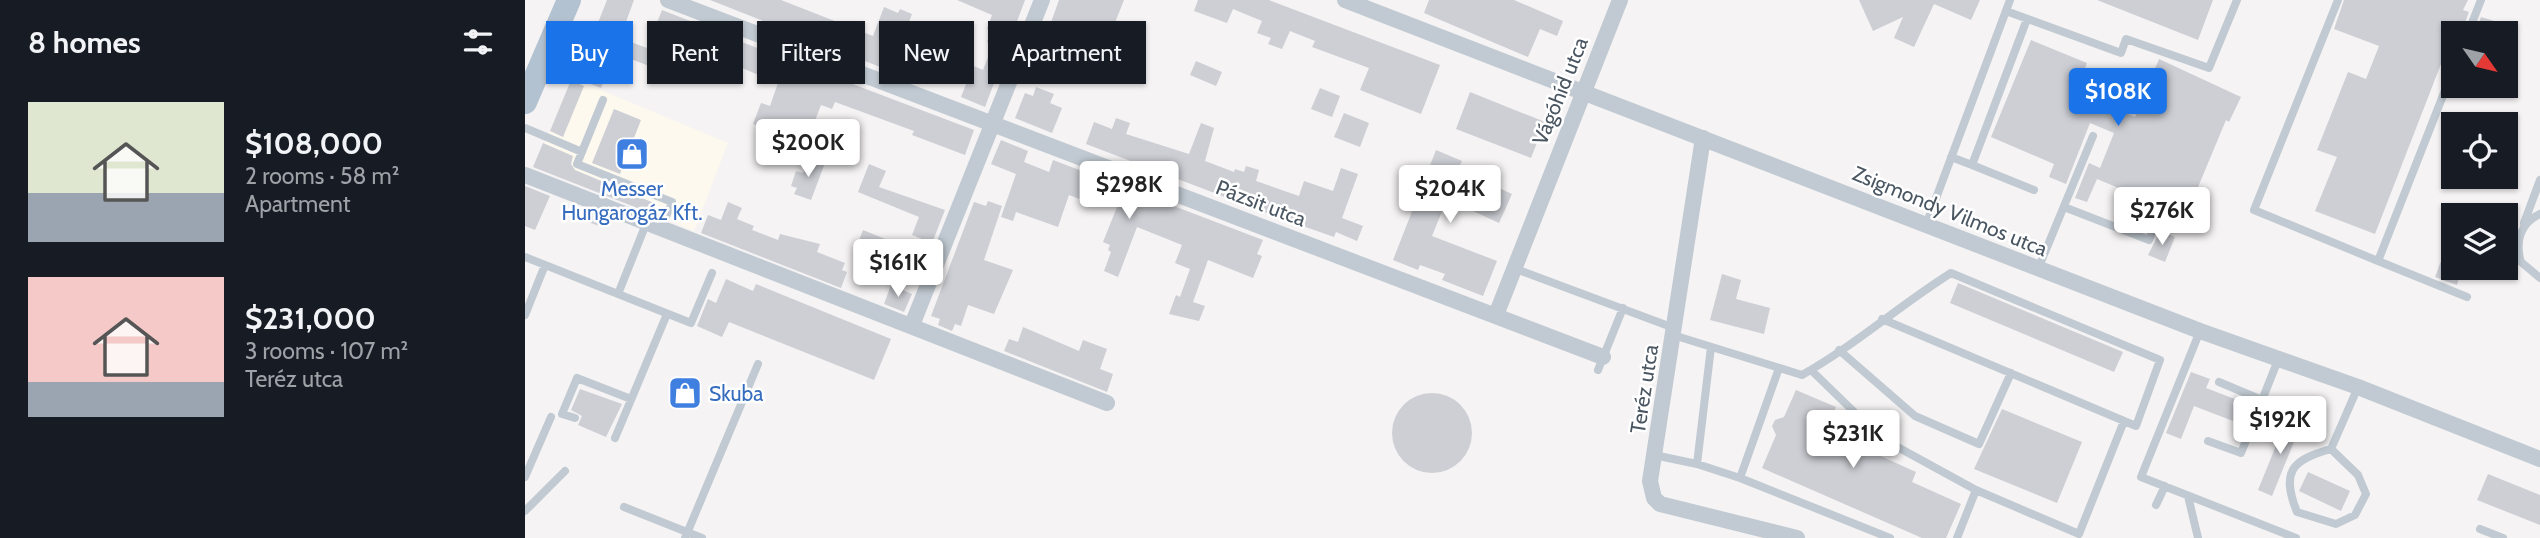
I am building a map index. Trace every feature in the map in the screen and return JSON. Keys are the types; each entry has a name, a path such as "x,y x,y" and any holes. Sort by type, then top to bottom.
{"main road":[{"path":"525,102 569,0"}],"street":[{"name":"Pázsit utca","path":"668,0 1496,315 1600,364"},
{"path":"912,325 1042,0"},
{"name":"Zsigmondy Vilmos utca","path":"1345,0 2038,269 2278,360 2358,387 2540,459"},
{"name":"Vágóhíd utca","path":"1496,315 1620,0"},
{"name":"Teréz utca","path":"1703,138 1650,481 1654,498 1660,504 1797,538"},
{"path":"525,175 1107,403"}],"lane":[{"path":"1926,225 2010,0"},
{"path":"2006,11 2120,53 2126,39 2209,68 2237,0"},
{"path":"2338,0 2254,210 2467,297"},
{"path":"2473,21 2481,0"},
{"path":"1972,165 2027,19"},
{"path":"2378,261 2442,98"},
{"path":"603,100 577,164 672,202 653,227 618,294"},
{"path":"525,128 582,152"},
{"path":"2038,269 2093,136"},
{"path":"1951,157 2034,190"},
{"path":"2540,180 2518,241 2521,262 2540,278"},
{"path":"2064,207 2149,240 2159,216"},
{"path":"2521,231 2540,214"},
{"path":"525,257 691,323 712,273"},
{"path":"525,315 545,265"},
{"path":"1513,268 1623,308 1711,347 1802,375 1882,319 1951,273 2160,360 2136,426 1882,319"},
{"path":"1600,364 1623,308"},
{"path":"615,438 667,314"},
{"path":"2200,331 2141,477 2296,538"},
{"path":"1697,464 1711,347"},
{"path":"1839,350 1915,416 1979,444 2011,373"},
{"path":"2208,441 2241,453 2278,360"},
{"path":"686,535 758,365"},
{"path":"1740,478 1779,368"},
{"path":"1811,370 1881,438 1976,490 2079,536 2124,421"},
{"path":"575,418 562,414 577,378 631,399"},
{"path":"2219,382 2262,401"},
{"path":"2331,449 2358,387"},
{"path":"525,477 551,417"},
{"path":"2331,449 2358,475 2366,494 2355,515 2336,524 2297,512 2289,490 2291,470 2305,456 2331,449"},
{"path":"1654,456 1697,464 1740,478 1890,538"},
{"path":"525,511 565,471"},
{"path":"2156,505 2165,486"},
{"path":"1957,538 1976,490"},
{"path":"2188,496 2198,538"},
{"path":"624,507 686,535 702,538"},
{"path":"2480,529 2503,538"}],"shaded area":[{"name":"Messer Hungarogáz Kft.","path":"569,84 586,84 728,143 694,231 535,166"}],"building":[{"path":"607,0 634,0 626,21 599,21"},
{"path":"710,0 781,0 835,21 763,21"},
{"path":"957,0 1025,0 1017,21 990,21 992,15"},
{"path":"1059,0 1124,0 1116,21 1051,21"},
{"path":"1198,0 1269,0 1440,65 1421,114 1360,90 1369,68 1312,47 1315,41 1290,31 1282,49 1268,44 1271,38 1257,33 1262,21 1233,9 1227,23 1194,11"},
{"path":"1429,0 1514,0 1563,21 1557,36 1540,29 1528,57 1424,13"},
{"path":"1859,0 1980,0 1971,20 1934,4 1914,47 1894,38 1903,17 1873,31"},
{"path":"2097,0 2213,0 2198,40"},
{"path":"2344,0 2468,0 2463,10 2469,12 2466,21 2441,21 2441,64 2375,234 2315,211 2337,157 2317,150 2348,72 2366,79 2379,46 2334,29"},
{"path":"884,7 898,13 900,9 912,14 909,21 879,21 879,67 865,61 865,33 873,36"},
{"path":"662,10 690,21 658,21"},
{"path":"2031,40 2087,63 2075,93 2135,117 2159,59 2241,97 2229,122 2226,120 2186,216 2097,179 2087,202 2075,198 2089,163 2100,168 2114,133 2090,123 2066,184 2049,177 2054,164 1991,137"},
{"path":"633,43 647,48 647,65 633,60"},
{"path":"743,43 757,48 757,74 743,68"},
{"path":"988,57 988,84 994,84 985,107 961,97 966,84 974,84 974,66 983,70"},
{"path":"1196,61 1222,72 1216,86 1190,75"},
{"path":"569,84 584,86 563,137 550,131"},
{"path":"778,84 853,84 974,130 965,155 912,135 914,131 835,102 832,109 821,105 807,141 791,135 782,163 761,155 770,131 753,124 761,103 770,106"},
{"path":"1036,87 1054,94 1050,103 1062,108 1052,133 1015,118 1025,93 1033,96"},
{"path":"1320,88 1340,96 1332,117 1311,109"},
{"path":"1470,92 1545,122 1531,158 1456,129"},
{"path":"614,109 641,120 620,174 592,163"},
{"path":"1344,113 1369,123 1360,147 1334,137"},
{"path":"1116,118 1130,123 1126,134 1189,154 1201,123 1214,128 1205,161 1234,172 1235,169 1244,172 1246,166 1259,170 1256,181 1299,196 1304,181 1333,191 1341,168 1358,174 1342,218 1363,226 1357,241 1336,232 1334,237 1280,218 1086,144 1094,122 1112,129"},
{"path":"1001,140 1028,151 1024,162 1049,172 1053,160 1263,240 1257,254 1262,256 1253,278 1208,260 1193,302 1205,306 1199,321 1169,314 1176,295 1180,297 1190,269 1175,263 1182,245 1137,227 1118,277 1104,271 1111,252 1108,250 1110,245 1103,242 1117,207 1090,197 1088,202 1069,195 1058,227 1016,212 1013,221 1001,217 1016,174 991,164"},
{"path":"543,143 573,156 571,164 575,170 654,203 650,213 533,167"},
{"path":"1436,150 1462,161 1458,169 1512,194 1499,223 1447,199 1432,236 1497,261 1483,296 1442,280 1445,274 1420,265 1418,270 1393,260"},
{"path":"809,157 825,163 811,200 794,194 797,188 791,186 796,171 803,173"},
{"path":"869,164 886,171 879,187 945,210 932,243 912,235 919,217 858,192"},
{"path":"525,186 550,196 535,230 525,226"},
{"path":"988,201 1002,206 984,260 1013,270 994,314 968,305 961,326 955,324 952,331 938,325 940,319 931,316 974,202 986,206"},
{"path":"728,202 742,208 737,219 754,226 752,230 778,240 780,234 820,244 817,252 845,263 842,270 847,272 841,288 701,233 708,215 721,220"},
{"path":"587,211 603,217 599,226 583,220"},
{"path":"863,230 895,243 889,257 857,245"},
{"path":"2160,231 2175,237 2165,262 2148,255"},
{"path":"2441,261 2441,279 2435,277"},
{"path":"1722,274 1741,280 1736,299 1770,308 1764,334 1710,320"},
{"path":"726,279 753,291 756,284 891,339 874,380 729,322 722,337 697,326 708,299 716,303"},
{"path":"2443,280 2458,280 2457,285"},
{"path":"1958,283 2123,352 2114,372 1950,303"},
{"path":"891,285 912,294 904,312 884,304"},
{"path":"1023,327 1079,351 1083,340 1107,349 1100,369 1113,374 1107,392 1004,351 1009,339 1018,342"},
{"path":"2191,372 2210,379 2206,388 2240,401 2233,421 2194,406 2181,439 2166,433"},
{"path":"580,389 622,404 606,437 578,425 582,416 571,410"},
{"path":"1796,390 1836,407 1831,418 1868,434 1870,437 1865,449 1916,472 1912,482 1961,504 1946,538 1922,538 1762,468 1776,435 1772,426 1775,420 1784,417"},
{"path":"1432,393 1447,396 1460,405 1469,418 1472,433 1469,448 1460,461 1447,470 1432,473 1417,470 1404,461 1395,448 1392,433 1395,418 1404,405 1417,396"},
{"path":"2002,409 2082,442 2057,503 1974,469"},
{"path":"2288,416 2302,422 2272,496 2258,490"},
{"path":"2308,472 2350,491 2341,511 2299,491"},
{"path":"2488,474 2540,495 2540,525 2477,500"}],"place":[{"name":"Messer Hungarogáz Kft.","path":"632,154"},
{"name":"Skuba","path":"685,393"}]}
